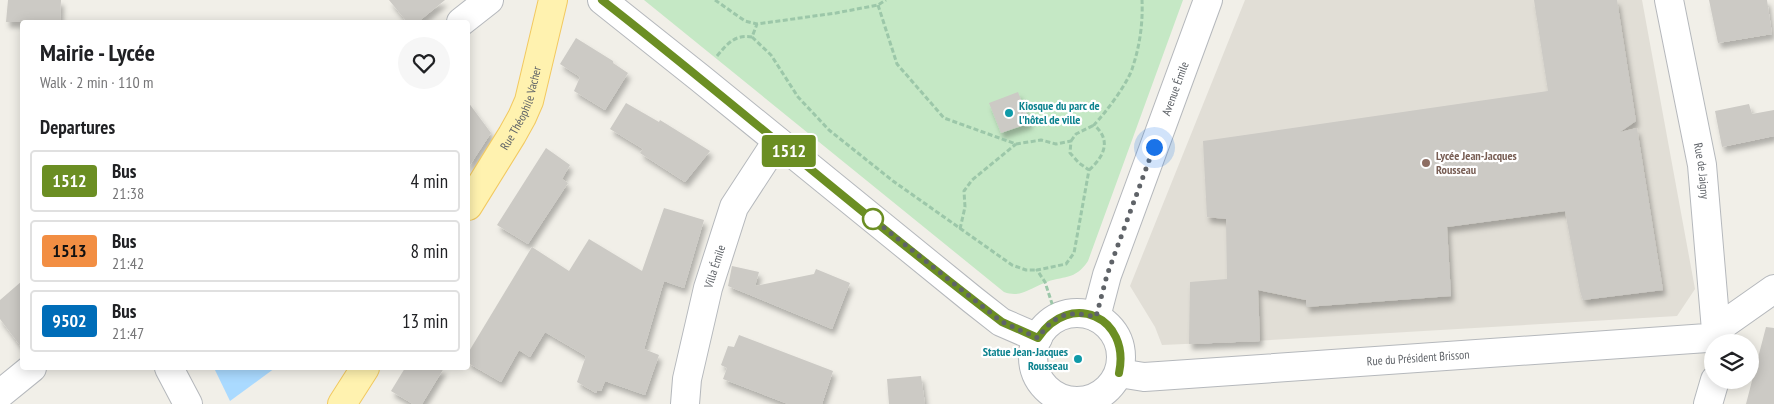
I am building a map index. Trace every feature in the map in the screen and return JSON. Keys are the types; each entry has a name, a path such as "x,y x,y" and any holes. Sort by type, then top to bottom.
{"main road":[{"name":"Rue Théophile Vacher","path":"470,203 512,136 529,101 553,0"},
{"path":"342,404 364,370"}],"street":[{"path":"464,20 489,0"},
{"path":"602,0 1002,322 1038,338"},
{"name":"Avenue Émile","path":"1096,317 1107,275 1208,0"},
{"name":"Rue de Jaigny","path":"1670,0 1702,165 1717,334"},
{"name":"Villa Émile","path":"685,404 687,379 708,288 734,207 777,141"},
{"path":"1719,334 1727,322 1774,289"},
{"path":"1068,314 1096,317 1107,324 1115,334 1122,360 1119,373 1112,385 1102,394 1089,400 1076,402 1061,401 1049,392 1040,380 1034,366 1033,352 1038,338 1045,326 1056,318 1068,314"},
{"name":"Rue du Président Brisson","path":"1119,373 1144,377 1169,376 1704,338"},
{"path":"0,394 30,370"},
{"path":"170,370 188,404"},
{"path":"1708,404 1712,389"}],"path":[{"path":"715,0 745,21 757,24 836,13 878,4 886,0"},
{"path":"1088,170 1070,153 1071,141 1076,134 1094,124 1107,112 1133,68 1143,21 1142,0"},
{"path":"878,4 897,64 944,118 1016,144 1040,140 1056,144 1071,141"},
{"path":"752,37 757,24"},
{"path":"700,78 728,43 736,38 752,37 771,55 798,96 829,130 893,181 1012,266 1026,270 1037,270 1066,264 1074,253 1088,170 1099,162 1104,151 1104,140 1101,131 1094,124"},
{"path":"960,228 965,208 964,191 972,180 1016,144"},
{"path":"1037,270 1045,282 1056,318"}],"shaded area":[{"name":"Lycée Jean-Jacques Rousseau","path":"1245,0 1642,0 1695,289 1677,316 1162,345 1155,327 1130,286"}],"green space":[{"path":"644,0 1183,0 1088,261 1073,275 1044,283 1024,292 1010,294 1004,292"}],"water":[{"path":"215,370 272,370 230,401"}],"building":[{"path":"8,0 61,0 60,20 6,22"},
{"path":"389,0 445,0 420,20 405,20"},
{"path":"1534,0 1617,0 1636,121 1620,132 1637,128 1663,290 1583,300 1565,211 1447,227 1451,296 1306,307 1306,300 1258,290 1260,341 1189,344 1190,282 1227,279 1226,219 1207,217 1203,141 1548,91"},
{"path":"1709,0 1767,0 1772,34 1718,43"},
{"path":"576,38 613,61 613,63 628,73 605,110 574,91 580,77 560,64"},
{"name":"Kiosque du parc de l'hôtel de ville","path":"1018,92 1030,123 1001,133 989,103"},
{"path":"626,103 659,122 660,120 710,151 685,182 640,153 643,149 610,129"},
{"path":"1749,104 1752,114 1774,110 1774,136 1722,147 1715,111"},
{"path":"470,105 491,133 470,165"},
{"path":"546,148 570,165 562,179 568,183 528,244 497,225"},
{"path":"664,208 704,220 684,288 664,281 644,349 659,355 645,395 605,381 601,391 597,390 596,393 577,382 586,356 545,332 530,357 519,350 501,382 470,364 470,350 532,247 569,271 589,239 642,271"},
{"path":"732,266 759,272 755,286 814,274 816,269 850,283 832,329 728,286"},
{"path":"20,283 20,345 0,319 0,300"},
{"path":"1766,327 1774,328 1774,404 1746,404 1750,389 1759,389 1759,354"},
{"path":"739,335 833,371 822,404 788,404 723,379 727,368 721,365 728,346 734,347"},
{"path":"404,370 443,370 422,404 413,404 391,391"},
{"path":"921,376 925,404 889,404 887,379"}],"bus line":[{"name":"1512","path":"602,0 1002,322 1038,338 1045,326 1056,318 1068,314 1096,317 1107,324 1115,334 1120,347 1122,360 1119,373"}],"place":[{"name":"Kiosque du parc de l'hôtel de ville","path":"1009,113"},
{"name":"Lycée Jean-Jacques Rousseau","path":"1426,163"},
{"name":"Statue Jean-Jacques Rousseau","path":"1078,359"}],"route":[{"path":"873,219 868,215 1002,322 1038,338 1045,326 1056,318 1068,314 1096,317 1107,275 1154,147"}]}
